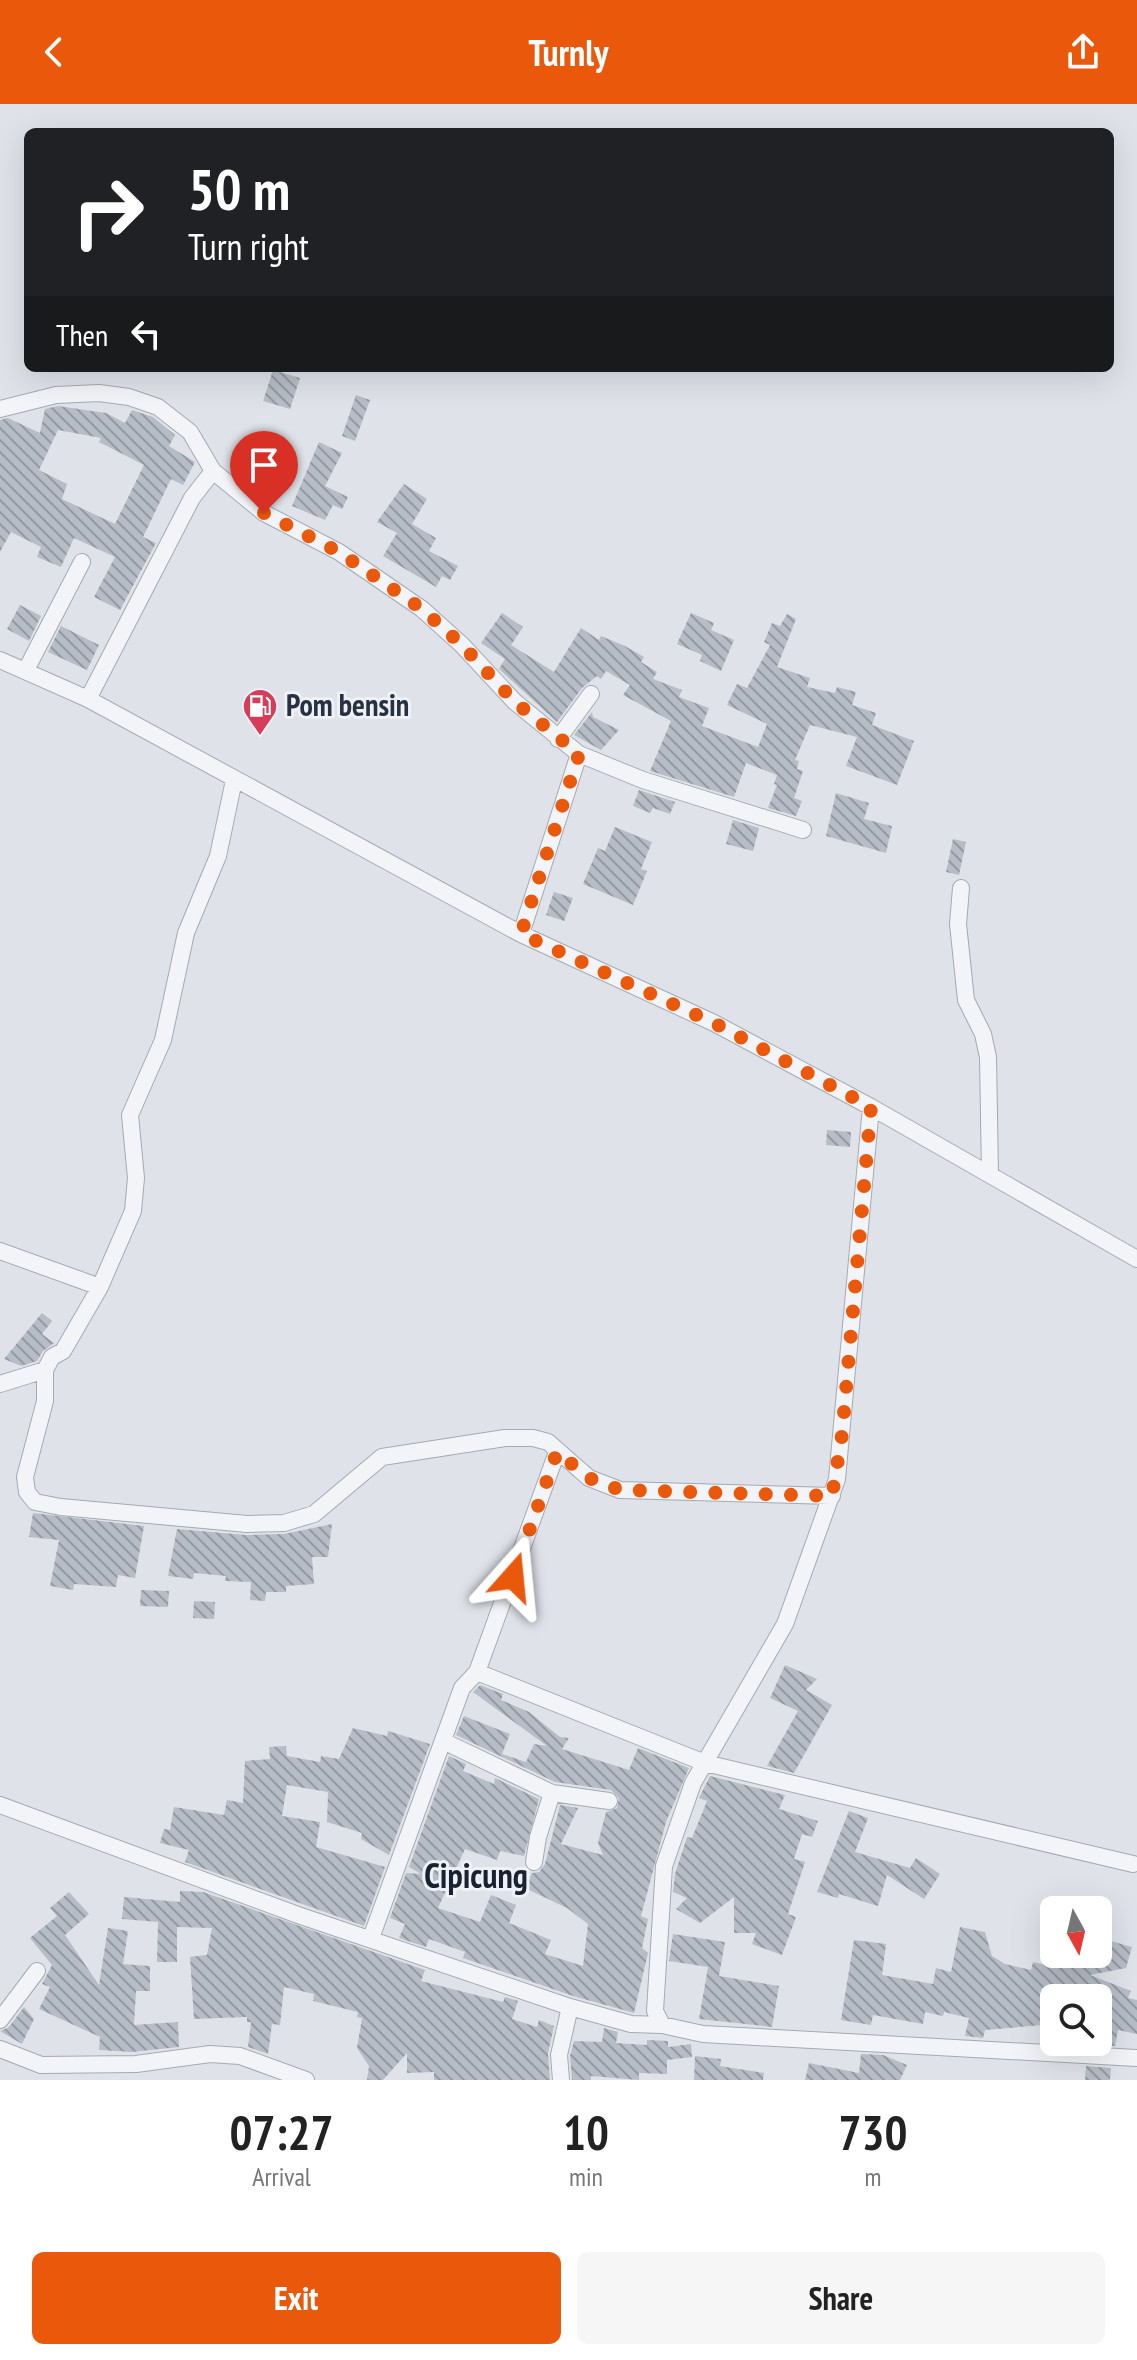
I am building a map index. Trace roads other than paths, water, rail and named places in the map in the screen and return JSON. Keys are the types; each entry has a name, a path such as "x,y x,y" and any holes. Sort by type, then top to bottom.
{"street":[{"path":"0,409 56,395 99,393 129,397 178,420 200,445 213,471 264,513 339,552 422,609 462,645 497,685 579,754 643,780 803,830"},
{"path":"88,699 192,498 213,471"},
{"path":"26,670 82,562"},
{"path":"0,660 88,699 521,934 714,1023 871,1107 1137,1259"},
{"path":"558,739 591,694"},
{"path":"521,934 579,754"},
{"path":"234,780 218,856 186,933 163,1040 130,1115 136,1195 126,1229 100,1287 63,1351 52,1357 45,1370 45,1401 25,1477 27,1492 35,1502 247,1524 284,1523 314,1514 373,1464 397,1453 519,1438 548,1442 589,1478 620,1490 832,1496"},
{"path":"961,888 958,924 966,1000 983,1034 988,1057 990,1174"},
{"path":"662,2025 655,2011 654,1998 664,1866 693,1783 785,1624 832,1496 842,1435 871,1107"},
{"path":"0,1251 100,1287"},
{"path":"0,1384 45,1370"},
{"path":"371,1938 462,1688 477,1672 557,1452"},
{"path":"477,1672 705,1763 1133,1864"},
{"path":"443,1741 552,1793 609,1801"},
{"path":"534,1862 538,1837 552,1793"},
{"path":"0,1805 371,1938 570,2007 631,2024 662,2025 703,2034 781,2041 846,2041 1137,2058"},
{"path":"0,2020 37,1971"},
{"path":"561,2080 559,2055 570,2007"},
{"path":"0,2049 39,2072 210,2054 240,2056 306,2080"}],"place":[{"name":"Pom bensin","path":"260,737"}],"district":[{"name":"Cipicung","path":"476,1876"}]}
